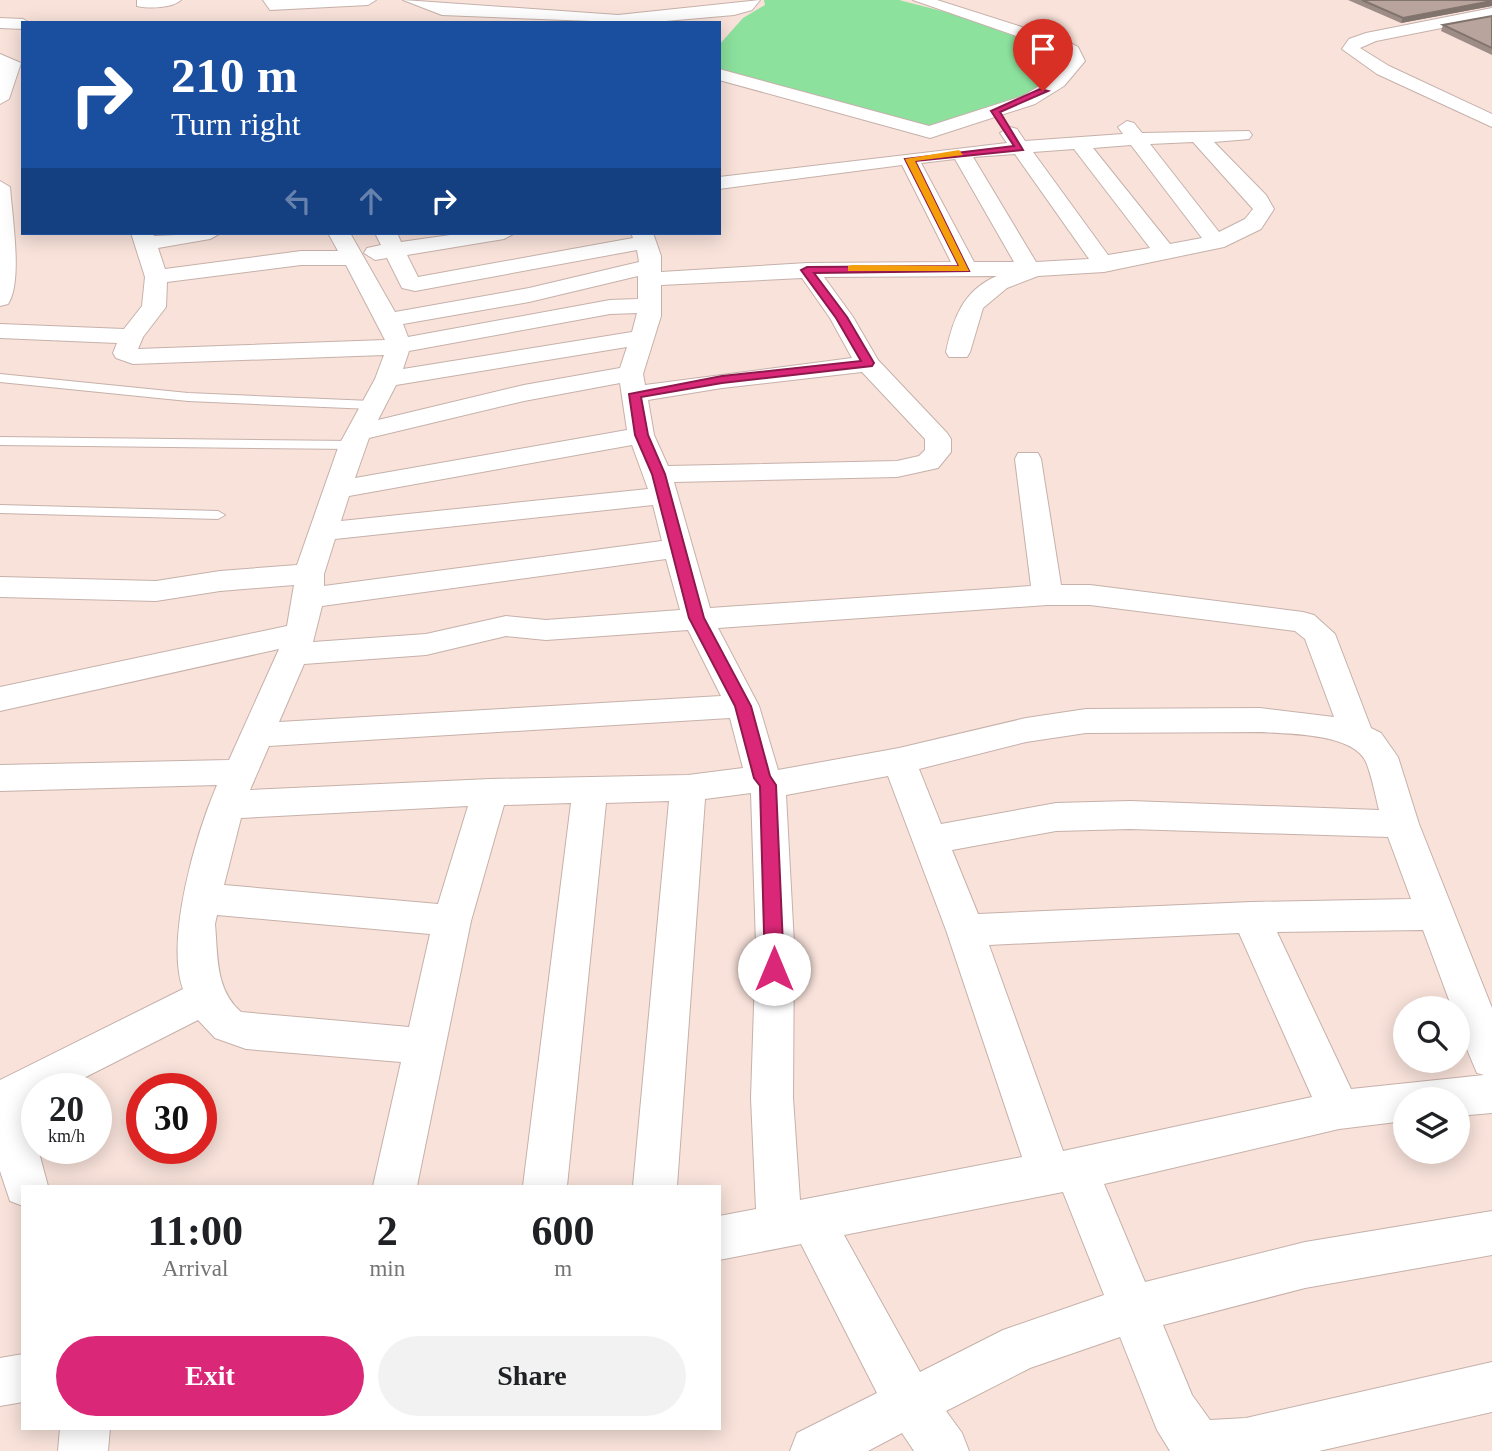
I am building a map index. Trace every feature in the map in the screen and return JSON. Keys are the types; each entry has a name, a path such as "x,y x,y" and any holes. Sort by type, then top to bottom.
{"street":[{"path":"143,3 173,0"},
{"path":"271,0 276,7 368,0"},
{"path":"411,0 442,10 507,6 637,21 741,9 752,0"},
{"path":"813,168 921,131 943,130 1029,100 1058,82 1076,61 1072,51 921,0"},
{"path":"1492,13 1372,37 1355,43 1351,49 1382,70 1492,121"},
{"path":"0,23 21,24"},
{"path":"0,59 12,63 0,99"},
{"path":"721,75 921,131"},
{"path":"995,111 1104,265"},
{"path":"1122,121 1216,242"},
{"path":"721,183 813,168 961,153 1137,139 1242,135"},
{"path":"390,242 410,283 415,284 647,265 807,270 1030,271 1104,265 1216,242 1253,224 1264,209 1259,199 1198,136"},
{"path":"1079,143 1166,253"},
{"path":"961,153 1030,271"},
{"path":"909,159 966,269"},
{"path":"0,181 21,177"},
{"path":"0,187 8,229 0,299"},
{"path":"183,235 143,238 156,277 154,307 131,336 125,353 133,357 395,338 610,307 647,265"},
{"path":"296,235 301,258"},
{"path":"156,277 301,258 390,242 479,235"},
{"path":"347,248 395,338 398,352 387,379 371,405 335,490 309,586 297,645 234,788 196,924 201,985 215,1014 229,1026 246,1031 426,1045"},
{"path":"395,338 529,295 647,265"},
{"path":"647,265 649,316 640,338 633,384 641,435 661,485 696,618 743,706 765,782 775,944 772,1098 796,1223 908,1402 944,1451"},
{"path":"325,531 661,485 878,471 928,462 938,452 937,439 897,391 868,363 835,308 807,270"},
{"path":"958,352 965,318 977,297 992,285 1030,271"},
{"path":"0,331 131,336"},
{"path":"387,379 640,338"},
{"path":"356,438 524,393 722,380 868,363"},
{"path":"335,490 641,435"},
{"path":"1028,459 1047,595"},
{"path":"0,587 156,591 220,582 309,586 679,548"},
{"path":"0,699 297,645 445,641 507,624 527,624 546,630 1047,595 1090,595 1303,622 1319,634 1357,735"},
{"path":"257,734 743,706"},
{"path":"0,778 234,788 490,792 688,788 765,782 899,761 1026,730 1086,721 1260,720 1315,725 1357,735 1369,742 1381,757 1401,824 1492,1060"},
{"path":"899,761 1062,1171 1133,1309 1180,1424 1189,1435 1204,1445 1228,1445 1269,1438 1437,1395 1492,1387"},
{"path":"655,1185 688,788"},
{"path":"545,1185 590,790"},
{"path":"396,1185 452,921 490,792"},
{"path":"930,840 1056,817 1130,815 1401,824"},
{"path":"202,898 452,921"},
{"path":"965,930 1251,917 1435,914"},
{"path":"1251,917 1339,1110"},
{"path":"26,1185 2,1100 109,1044 206,998"},
{"path":"1470,1096 1492,1094"},
{"path":"721,1238 1062,1171 1339,1110 1393,1103"},
{"path":"815,1451 1020,1347 1133,1309 1305,1265 1492,1233"},
{"path":"0,1381 21,1378"},
{"path":"83,1451 85,1430"}],"lane":[{"path":"0,379 188,397 371,405"},
{"path":"0,440 356,438"},
{"path":"0,509 218,515"}],"green space":[{"path":"764,0 899,0 957,15 1058,52 1053,77 1035,94 929,130 721,77 721,43 743,18 765,5"}],"building":[{"path":"1362,0 1492,0 1492,1 1403,18"},
{"path":"1492,16 1492,48 1443,25"}],"slow traffic":[{"path":"852,269 966,269 909,159 959,153"}],"route":[{"path":"774,969 768,785 763,778 743,706 696,618 658,474 649,448 641,435 635,394 680,389 722,380 868,363 841,317 807,270 966,269 909,159 1020,148 995,111 1029,100 1043,91"}]}
